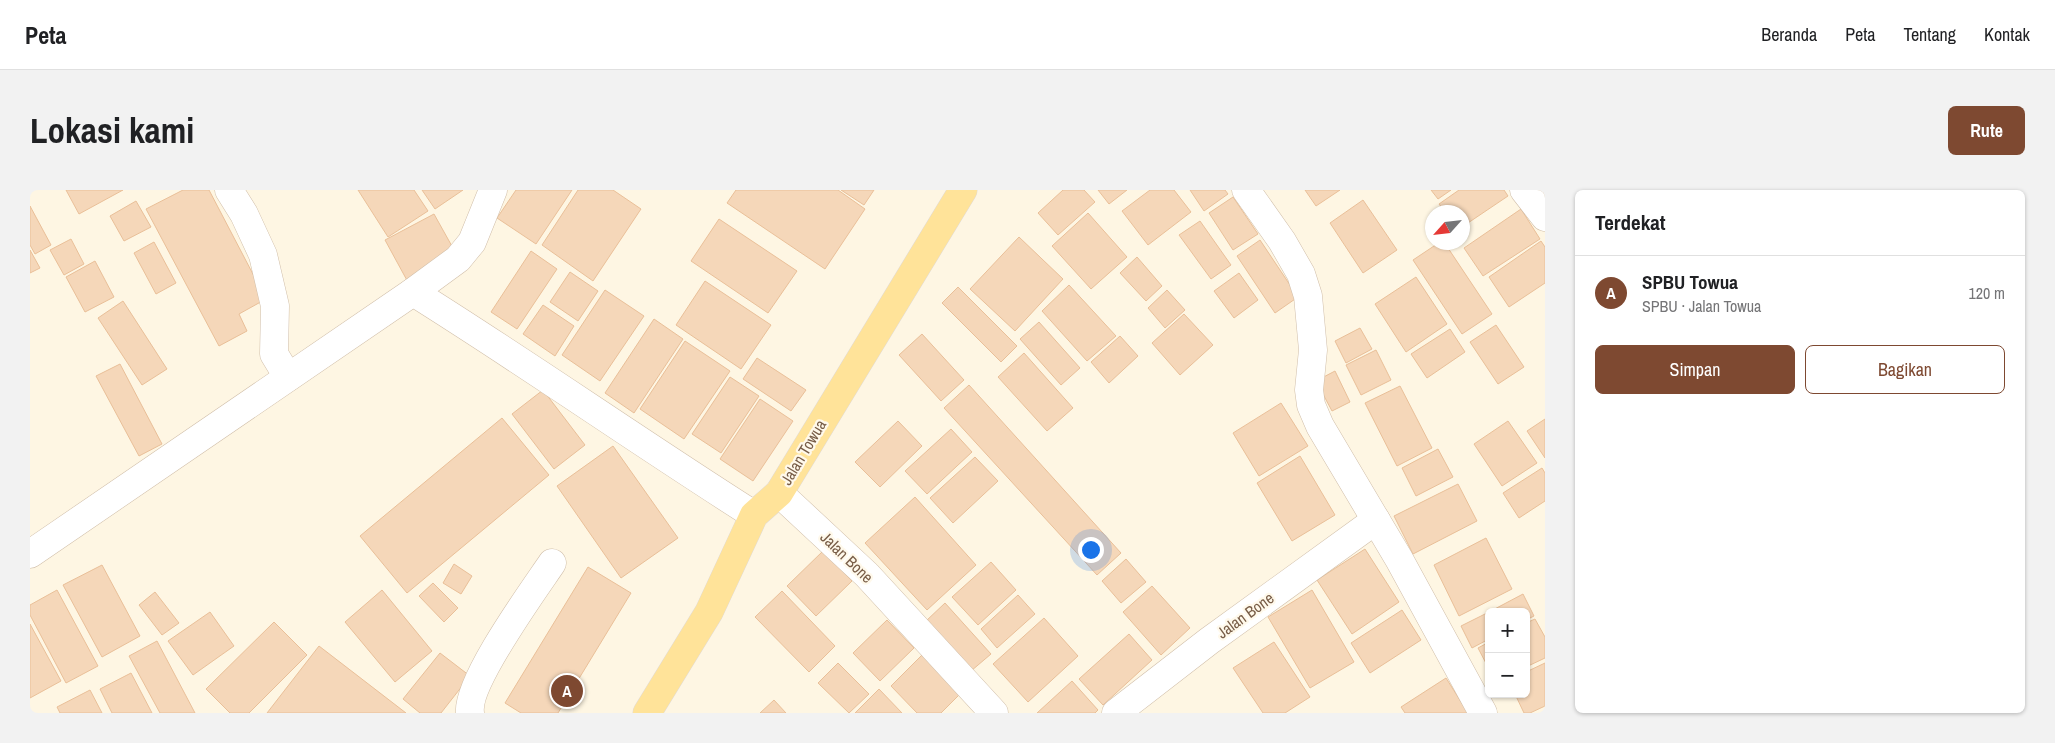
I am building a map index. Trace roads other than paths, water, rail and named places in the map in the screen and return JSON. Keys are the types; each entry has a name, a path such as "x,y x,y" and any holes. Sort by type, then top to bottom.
{"main road":[{"name":"Jalan Towua","path":"647,713 708,612 754,515 779,493 963,190"}],"street":[{"path":"229,190 244,214 263,255 275,306 274,354 288,377"},
{"path":"30,554 413,292 458,259 472,242 494,190"},
{"path":"1246,190 1282,241 1301,274 1308,296 1313,350 1310,390 1311,405 1320,426 1376,520 1483,713"},
{"path":"1524,190 1545,217"},
{"path":"413,292 462,322 650,449 754,515"},
{"name":"Jalan Bone","path":"779,493 867,575 994,713"},
{"name":"Jalan Bone","path":"1116,713 1217,636 1376,520"},
{"path":"470,713 469,708 474,691 489,660 552,562"}],"place":[{"name":"SPBU Towua","path":"567,691"}]}
